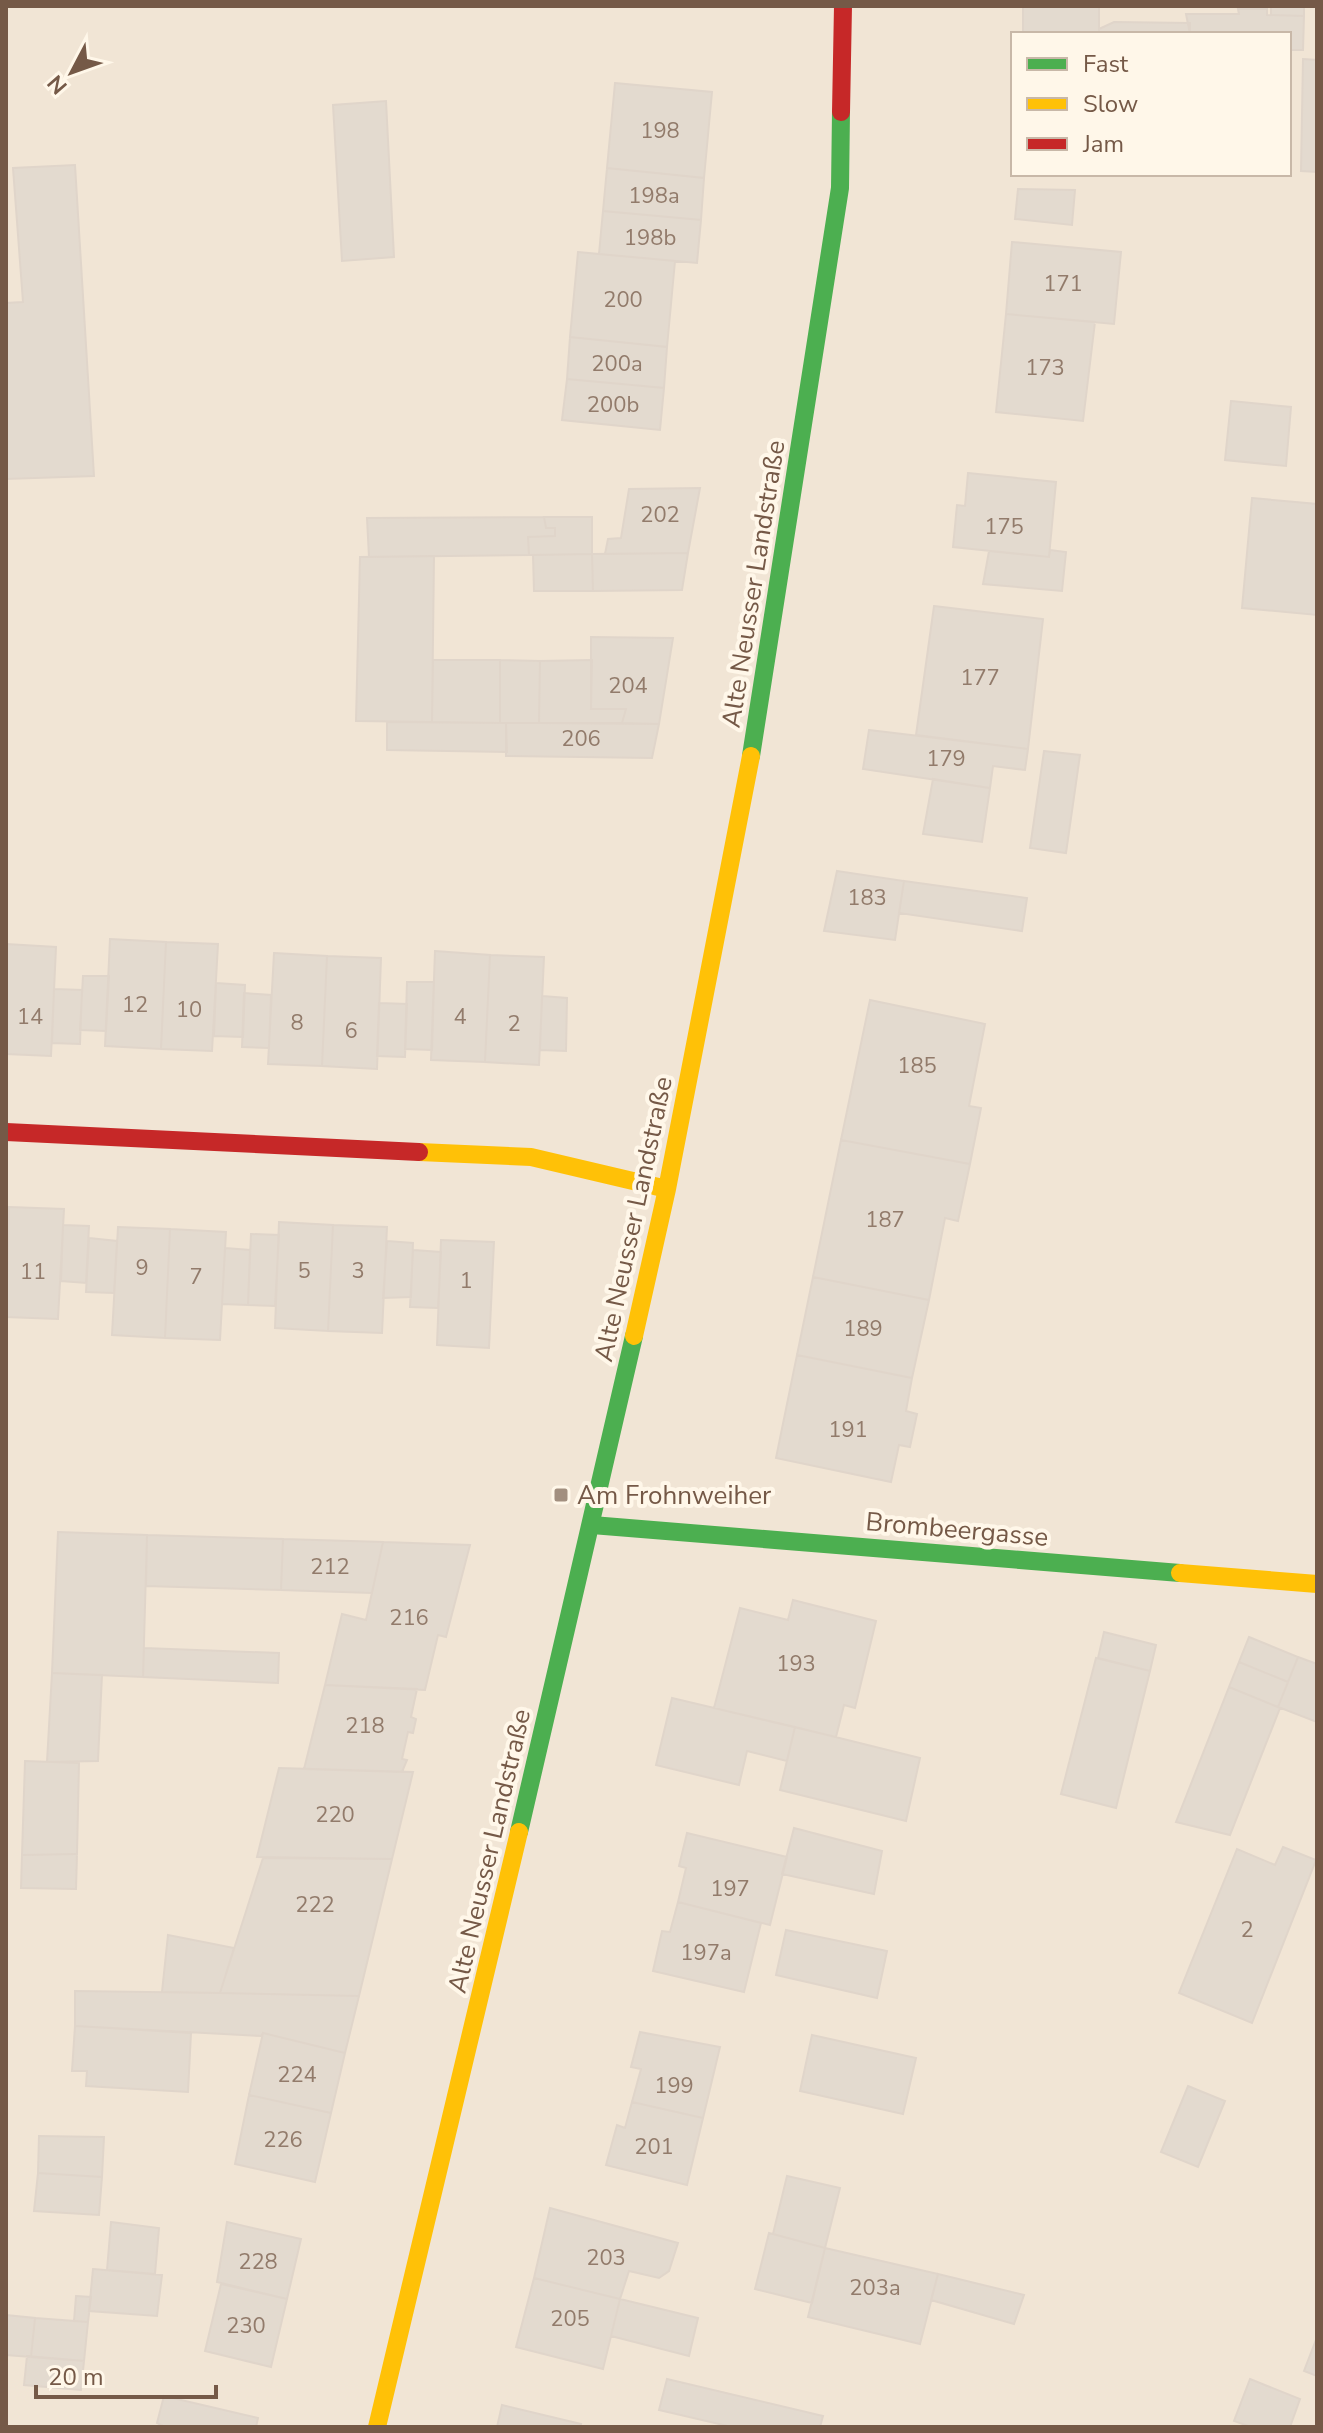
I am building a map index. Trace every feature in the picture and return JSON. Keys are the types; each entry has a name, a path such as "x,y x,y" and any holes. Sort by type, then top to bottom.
{"main road":[{"name":"Alte Neusser Landstraße","path":"377,2427 592,1525 667,1189 740,824 793,506 840,188 843,6"},
{"path":"6,1132 531,1157 667,1189"},
{"name":"Brombeergasse","path":"592,1525 1317,1584"}],"shaded area":[{"path":"6,6 1317,6 1317,2427 6,2427"}],"building":[{"path":"1023,6 1099,6 1099,32 1023,32"},
{"path":"1271,6 1304,6 1304,16 1271,15"},
{"path":"1238,9 1267,9 1267,15 1304,16 1303,50 1291,50 1291,32 1190,32 1186,14 1239,14"},
{"path":"1114,22 1190,23 1190,32 1099,32 1099,29"},
{"path":"1303,59 1317,60 1317,172 1301,171"},
{"path":"615,83 712,92 704,178 607,168"},
{"path":"386,101 394,257 342,261 333,105"},
{"path":"75,165 94,476 6,479 6,303 23,302 13,168"},
{"path":"607,168 704,178 701,220 603,211"},
{"path":"1018,189 1075,190 1072,225 1015,219"},
{"path":"603,211 701,220 697,263 599,254"},
{"path":"1012,242 1121,252 1114,324 1006,314"},
{"path":"578,252 675,261 667,347 570,337"},
{"path":"1006,314 1095,322 1083,421 996,412"},
{"path":"570,337 667,347 664,388 567,379"},
{"path":"567,379 664,388 660,430 562,420"},
{"path":"1231,401 1291,407 1286,466 1225,460"},
{"path":"968,473 1056,482 1049,557 953,547 957,505 965,506"},
{"path":"700,488 688,553 605,554 608,539 621,538 629,489"},
{"path":"1252,498 1317,504 1317,615 1242,608"},
{"path":"544,517 546,528 555,528 555,536 528,537 529,555 369,557 367,518"},
{"path":"544,517 592,517 592,554 529,555 528,537 555,536 555,528 546,528"},
{"path":"1050,550 1066,552 1062,591 983,584 989,551 1049,557"},
{"path":"688,553 682,590 593,591 592,554"},
{"path":"592,554 593,591 534,591 533,555"},
{"path":"434,556 432,722 356,721 360,557"},
{"path":"934,606 1043,619 1028,749 916,735"},
{"path":"591,637 673,638 659,724 622,723 626,709 591,709"},
{"path":"433,660 500,660 500,723 432,722"},
{"path":"500,660 540,661 539,723 500,723"},
{"path":"592,660 591,709 626,709 622,723 539,723 540,661"},
{"path":"387,722 506,723 507,752 387,750"},
{"path":"506,723 659,724 652,758 506,756"},
{"path":"869,730 1028,749 1025,770 993,766 990,788 863,769"},
{"path":"1044,751 1080,755 1066,853 1030,848"},
{"path":"933,779 990,788 982,842 923,834"},
{"path":"837,871 904,881 895,940 824,931"},
{"path":"904,881 1027,898 1022,931 899,913"},
{"path":"110,939 166,942 161,1049 105,1046"},
{"path":"166,942 218,944 212,1051 161,1049"},
{"path":"6,944 56,947 51,1056 6,1054"},
{"path":"435,951 490,955 485,1062 431,1060"},
{"path":"274,953 327,956 322,1066 268,1064"},
{"path":"490,955 544,957 539,1065 485,1062"},
{"path":"327,956 381,958 377,1069 322,1066"},
{"path":"83,976 109,976 106,1031 80,1030"},
{"path":"407,982 434,982 432,1050 405,1049"},
{"path":"216,983 245,985 243,1037 214,1036"},
{"path":"54,989 82,990 80,1044 52,1043"},
{"path":"244,993 271,995 269,1048 242,1047"},
{"path":"542,996 567,998 566,1051 540,1050"},
{"path":"870,1000 985,1024 969,1106 981,1108 970,1164 841,1140"},
{"path":"379,1003 407,1004 405,1057 377,1056"},
{"path":"841,1140 970,1164 958,1221 945,1218 929,1300 813,1277"},
{"path":"9,1207 64,1209 58,1319 6,1317"},
{"path":"279,1222 333,1225 328,1331 275,1328"},
{"path":"63,1225 89,1226 86,1283 61,1281"},
{"path":"333,1225 387,1227 382,1333 328,1331"},
{"path":"118,1227 170,1229 165,1338 112,1335"},
{"path":"170,1229 226,1232 220,1340 165,1338"},
{"path":"251,1234 279,1235 275,1306 248,1305"},
{"path":"89,1238 117,1241 114,1293 86,1292"},
{"path":"441,1240 494,1242 489,1348 437,1345"},
{"path":"387,1241 413,1243 411,1297 383,1298"},
{"path":"225,1248 250,1250 248,1305 222,1304"},
{"path":"413,1250 441,1252 438,1308 410,1307"},
{"path":"813,1277 929,1300 912,1378 797,1355"},
{"path":"797,1355 912,1378 906,1411 917,1414 910,1447 899,1445 891,1482 776,1458"},
{"path":"58,1532 147,1535 143,1677 52,1673"},
{"path":"147,1535 283,1539 281,1590 146,1586"},
{"path":"283,1539 383,1542 372,1593 281,1590"},
{"path":"383,1542 470,1545 446,1637 438,1635 425,1690 325,1685 342,1614 366,1620"},
{"path":"793,1600 876,1621 855,1708 844,1705 836,1737 714,1708 740,1608 788,1620"},
{"path":"1104,1632 1156,1645 1150,1671 1098,1658"},
{"path":"1249,1637 1298,1657 1288,1682 1239,1662"},
{"path":"144,1648 279,1653 278,1683 143,1677"},
{"path":"1298,1657 1317,1664 1317,1722 1278,1707"},
{"path":"1096,1658 1150,1671 1116,1808 1061,1794"},
{"path":"1239,1662 1288,1682 1278,1707 1229,1687"},
{"path":"52,1673 102,1675 98,1761 47,1762"},
{"path":"325,1685 417,1689 411,1717 416,1719 413,1733 408,1732 402,1759 407,1760 402,1772 304,1769"},
{"path":"1229,1687 1280,1708 1230,1835 1176,1822"},
{"path":"672,1698 795,1727 787,1761 747,1751 739,1785 656,1765"},
{"path":"795,1727 920,1758 906,1821 780,1790"},
{"path":"25,1761 79,1763 77,1854 22,1855"},
{"path":"279,1768 413,1772 392,1859 257,1857"},
{"path":"794,1828 882,1851 874,1894 782,1874"},
{"path":"687,1833 787,1857 770,1925 678,1902 686,1868 679,1866"},
{"path":"1283,1847 1316,1860 1252,2023 1179,1993 1237,1849 1275,1865"},
{"path":"77,1854 76,1889 21,1888 22,1855"},
{"path":"263,1858 392,1859 359,1996 220,1993"},
{"path":"678,1902 761,1923 744,1992 653,1971 662,1931 670,1932"},
{"path":"786,1930 887,1951 877,1998 776,1975"},
{"path":"168,1935 234,1948 220,1993 162,1992"},
{"path":"75,1991 359,1996 345,2053 263,2033 261,2036 75,2026"},
{"path":"75,2026 191,2033 188,2092 86,2086 87,2071 72,2071"},
{"path":"640,2032 720,2047 703,2118 632,2102 641,2069 631,2067"},
{"path":"263,2033 345,2053 331,2113 249,2095"},
{"path":"812,2035 916,2058 903,2114 800,2091"},
{"path":"1188,2086 1225,2101 1198,2167 1161,2152"},
{"path":"249,2095 331,2113 315,2182 235,2164"},
{"path":"632,2102 703,2118 687,2185 606,2165 617,2125 625,2128"},
{"path":"39,2136 104,2137 102,2177 38,2173"},
{"path":"38,2173 102,2177 99,2215 34,2211"},
{"path":"787,2176 840,2188 825,2248 773,2234"},
{"path":"550,2208 678,2243 669,2271 659,2278 629,2271 620,2299 534,2278"},
{"path":"111,2222 159,2228 155,2274 107,2270"},
{"path":"227,2222 301,2239 287,2299 217,2282"},
{"path":"769,2233 825,2248 812,2303 755,2289"},
{"path":"825,2248 938,2274 920,2344 808,2317"},
{"path":"93,2269 162,2275 157,2316 89,2311"},
{"path":"938,2274 1024,2295 1014,2324 931,2300"},
{"path":"534,2278 620,2299 603,2369 516,2347"},
{"path":"221,2284 287,2299 271,2367 205,2351"},
{"path":"76,2296 91,2297 88,2322 74,2321"},
{"path":"620,2299 698,2318 689,2356 611,2336"},
{"path":"6,2315 35,2318 31,2357 6,2355"},
{"path":"35,2318 88,2322 84,2361 31,2357"},
{"path":"1317,2337 1317,2376 1304,2371"},
{"path":"27,2356 84,2361 81,2390 24,2385"},
{"path":"667,2379 823,2416 820,2427 732,2427 659,2410"},
{"path":"1250,2379 1300,2399 1290,2427 1251,2427 1234,2421"},
{"path":"164,2396 258,2418 256,2427 165,2427 157,2423"},
{"path":"502,2405 581,2424 580,2427 497,2427"}],"traffic: fast":[{"path":"751,756 840,188 841,112"},
{"path":"519,1832 634,1336"},
{"path":"592,1525 1180,1573"}],"traffic: slow":[{"path":"634,1336 667,1189 751,756"},
{"path":"419,1152 531,1157 667,1189"},
{"path":"1180,1573 1317,1584"},
{"path":"377,2427 519,1832"}],"traffic: jam":[{"path":"841,112 843,6"},
{"path":"6,1132 419,1152"}],"place":[{"name":"Am Frohnweiher","path":"561,1495"}]}
